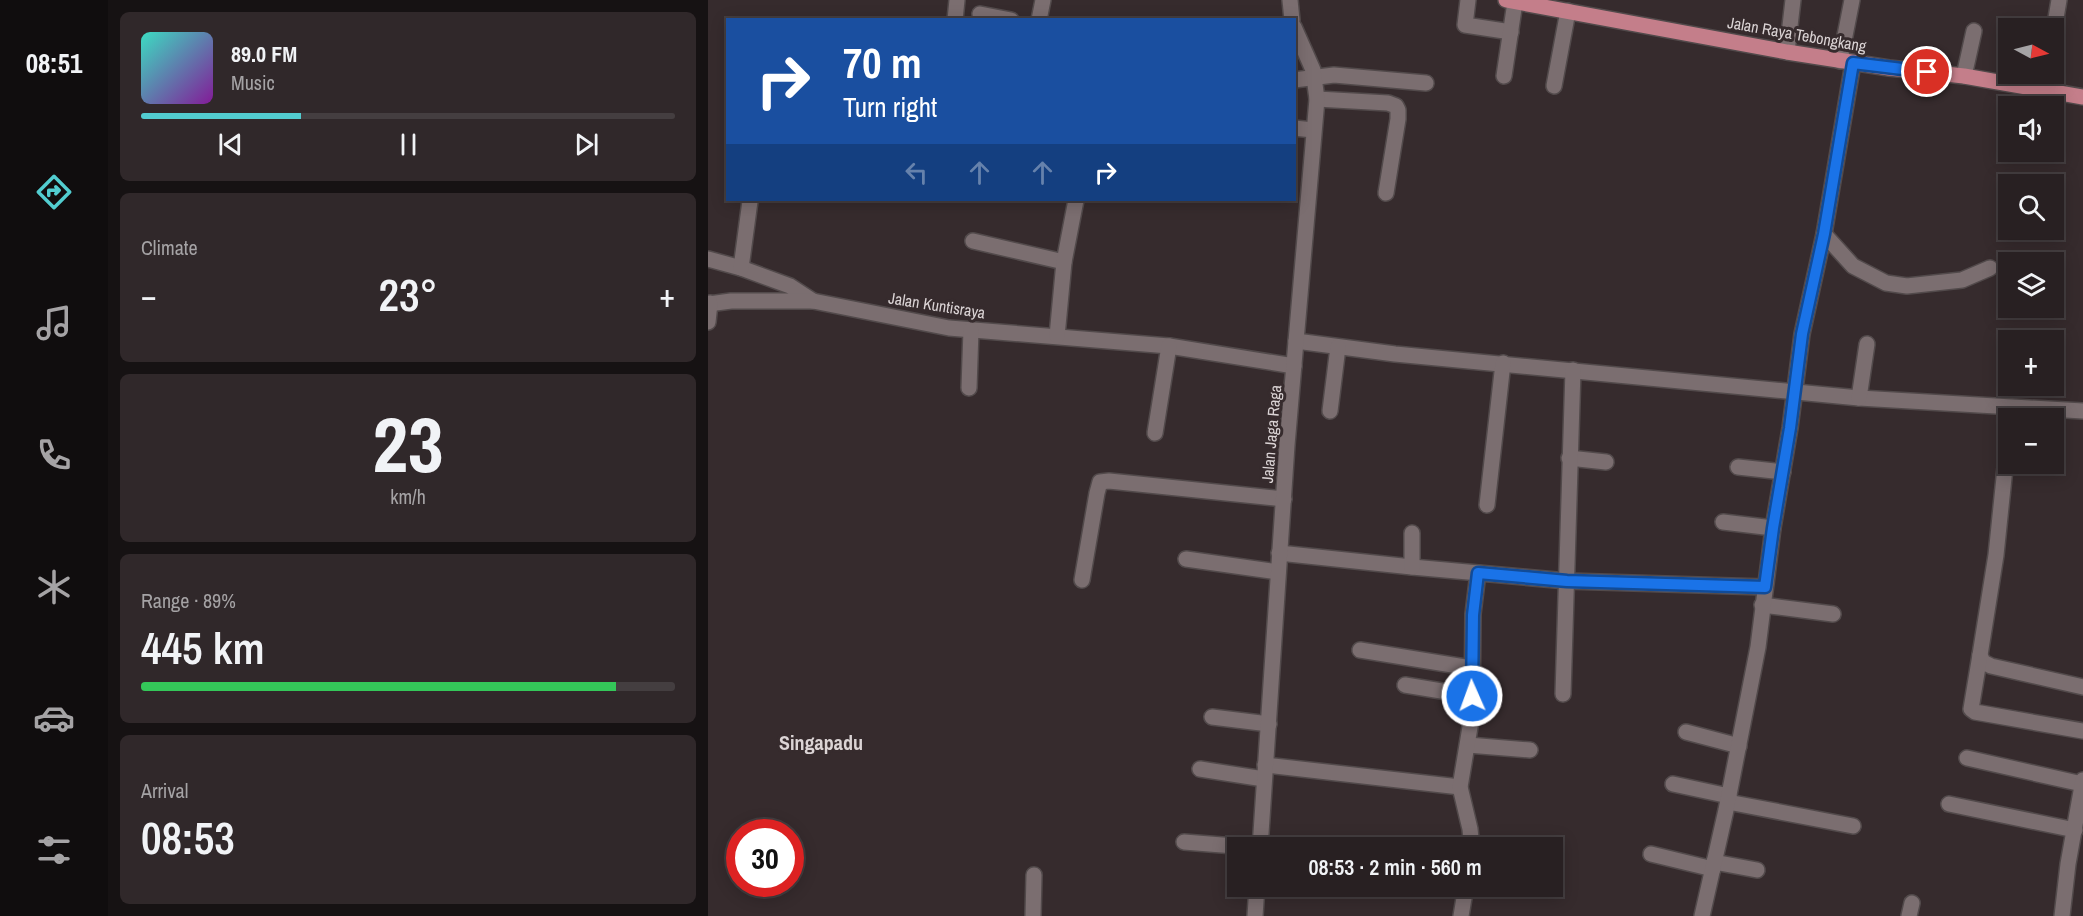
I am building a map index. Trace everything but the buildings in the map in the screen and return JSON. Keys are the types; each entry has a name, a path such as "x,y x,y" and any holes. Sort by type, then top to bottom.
{"main road":[{"name":"Jalan Raya Tebongkang","path":"1510,1 1572,8 1787,52 1847,62 1964,76 2083,97"}],"street":[{"path":"955,18 957,0"},
{"path":"1040,18 1044,0"},
{"path":"1290,0 1292,18"},
{"path":"1468,0 1465,25 1511,32"},
{"path":"1787,52 1793,0"},
{"path":"1702,916 1729,799 1758,647 1762,605 1802,334 1824,234 1847,62 1852,0"},
{"path":"2056,18 2059,0"},
{"path":"1504,76 1511,32 1510,1"},
{"path":"1554,86 1572,8"},
{"path":"980,14 1001,18"},
{"path":"1964,76 1974,31"},
{"name":"Jalan Jaga Raga","path":"1261,837 1279,553 1316,89 1296,33"},
{"path":"1316,89 1334,75 1426,83"},
{"path":"1296,81 1316,89 1396,106 1398,119 1386,193"},
{"path":"2042,90 2043,84"},
{"path":"1296,128 1314,130"},
{"path":"741,268 750,201"},
{"path":"1057,336 1064,262 1076,201"},
{"path":"1824,234 1853,266 1886,283 1907,286 1962,280 1990,268"},
{"path":"973,241 1064,262"},
{"path":"708,259 790,286 813,301"},
{"path":"708,322 709,303 813,301"},
{"name":"Jalan Kuntisraya","path":"813,301 970,330 1169,346 1294,366"},
{"path":"969,388 970,330"},
{"path":"1296,341 1395,354 1998,412"},
{"path":"1858,398 1867,344"},
{"path":"1155,433 1169,346"},
{"path":"1330,411 1338,347"},
{"path":"1487,505 1503,363"},
{"path":"1563,694 1573,370"},
{"path":"2064,412 2083,411"},
{"path":"1569,458 1606,462"},
{"path":"1738,467 1783,472"},
{"path":"2004,474 1996,555 1971,709 1975,712 2083,731"},
{"path":"1082,580 1100,482 1109,481 1284,499"},
{"path":"1723,522 1773,528"},
{"path":"1412,533 1412,567"},
{"path":"1279,553 1567,581 1765,587"},
{"path":"1186,559 1278,572"},
{"path":"1471,837 1460,787 1472,716 1473,615 1478,573"},
{"path":"1762,605 1833,614"},
{"path":"1360,650 1471,668"},
{"path":"1980,655 1983,662 1991,666 2083,687"},
{"path":"1405,685 1472,696"},
{"path":"1212,717 1269,724"},
{"path":"1686,732 1739,746"},
{"path":"1468,745 1530,750"},
{"path":"1967,758 2083,782 2068,864 2062,916"},
{"path":"1200,769 1460,787"},
{"path":"1673,784 1729,799 1853,826"},
{"path":"1949,804 2074,830"},
{"path":"1184,842 1227,845"},
{"path":"1651,854 1757,870"},
{"path":"1033,916 1034,875"},
{"path":"1255,916 1256,897"},
{"path":"1461,916 1464,897"}],"district":[{"name":"Singapadu","path":"821,743"}],"route":[{"path":"1472,696 1473,615 1478,573 1567,581 1765,587 1802,334 1824,234 1853,63 1927,72"}]}
